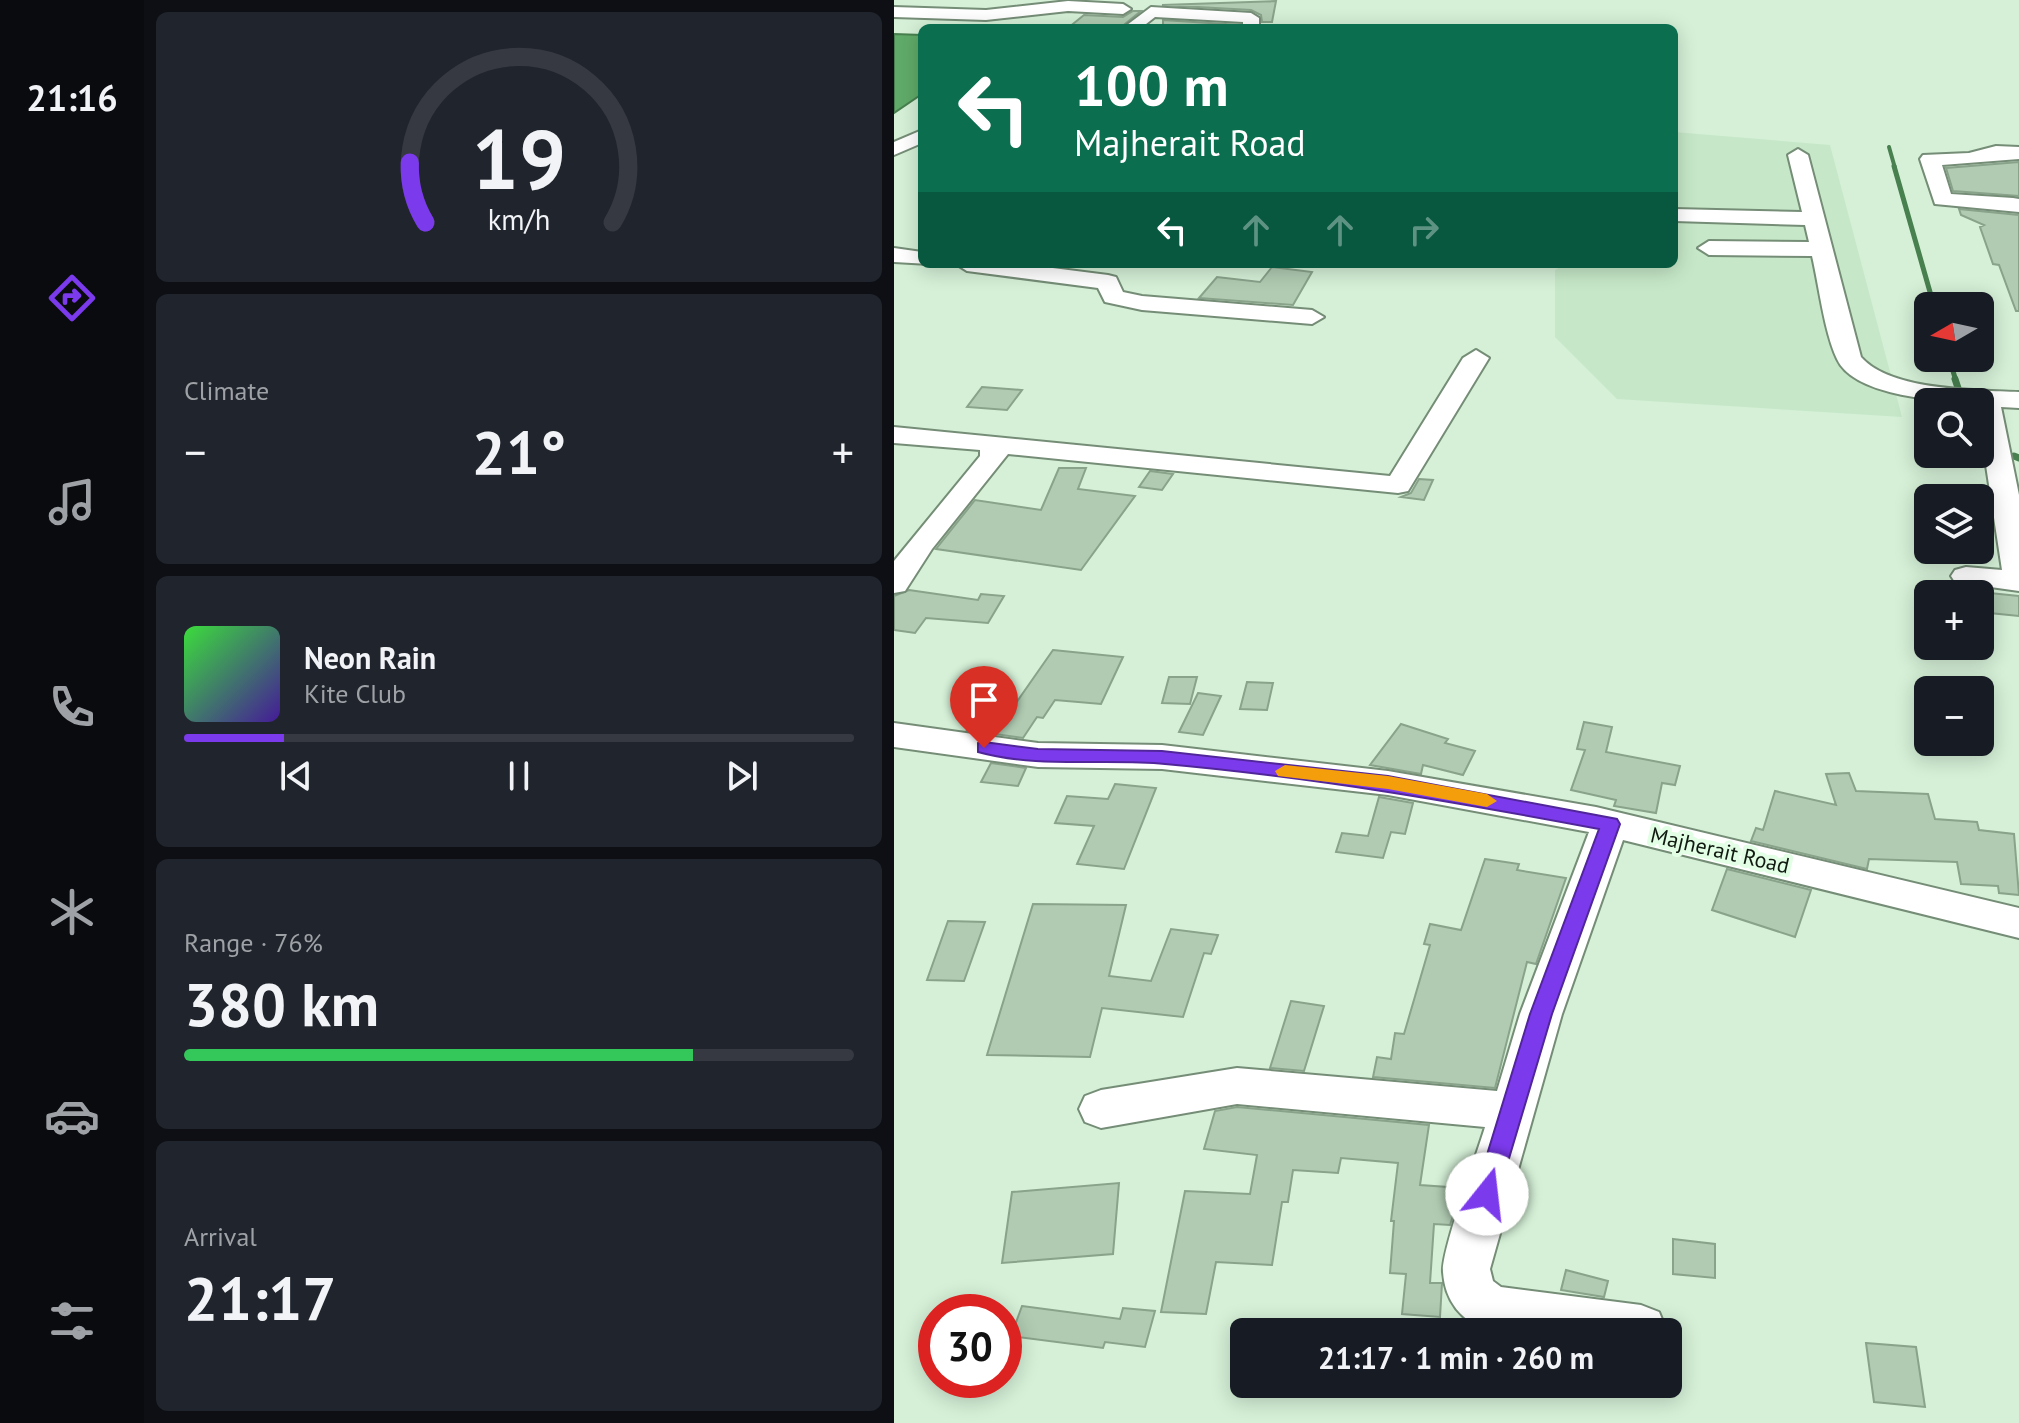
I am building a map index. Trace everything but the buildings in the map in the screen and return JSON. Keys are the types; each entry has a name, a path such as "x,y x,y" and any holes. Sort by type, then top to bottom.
{"street":[{"path":"1012,24 1023,13 1055,0"},
{"path":"894,12 1023,13 1068,6 1130,5 1151,12 1255,18"},
{"path":"1136,24 1151,12"},
{"path":"894,149 918,138"},
{"path":"2019,153 1996,152 1969,159 1930,159 1942,200 2006,202 2019,206"},
{"path":"1798,155 1849,359 1856,370 1914,390"},
{"path":"1678,215 1812,219"},
{"path":"1709,248 1820,249"},
{"path":"894,255 918,258"},
{"path":"998,268 1108,282 1113,297 1130,301 1312,317"},
{"path":"894,435 1398,485 1476,358"},
{"path":"1994,400 2019,400"},
{"path":"1994,413 2019,414"},
{"path":"1966,576 2018,582 2001,466 1994,442"},
{"path":"894,584 920,544 994,457 994,444"},
{"name":"Majherait Road","path":"894,735 1038,755 1162,757 1388,783 1610,824 2019,923"},
{"path":"1558,1318 1490,1309 1472,1294 1466,1269 1541,1014 1610,824"},
{"path":"1101,1109 1237,1086 1512,1111"}],"shaded area":[{"path":"894,34 918,35 918,97 894,113"},
{"path":"1678,132 1830,145 1902,417 1617,399 1555,337 1555,270 1678,268"}],"waterway":[{"path":"1889,147 1895,168"},
{"path":"1894,166 1930,292"},
{"path":"1953,372 1956,381"},
{"path":"1955,379 1958,388"},
{"path":"2014,456 2019,458"}],"slow traffic":[{"path":"1285,771 1388,783 1487,801"}],"route":[{"path":"984,748 1038,755 1162,757 1388,783 1610,824 1541,1014 1487,1194"}]}
